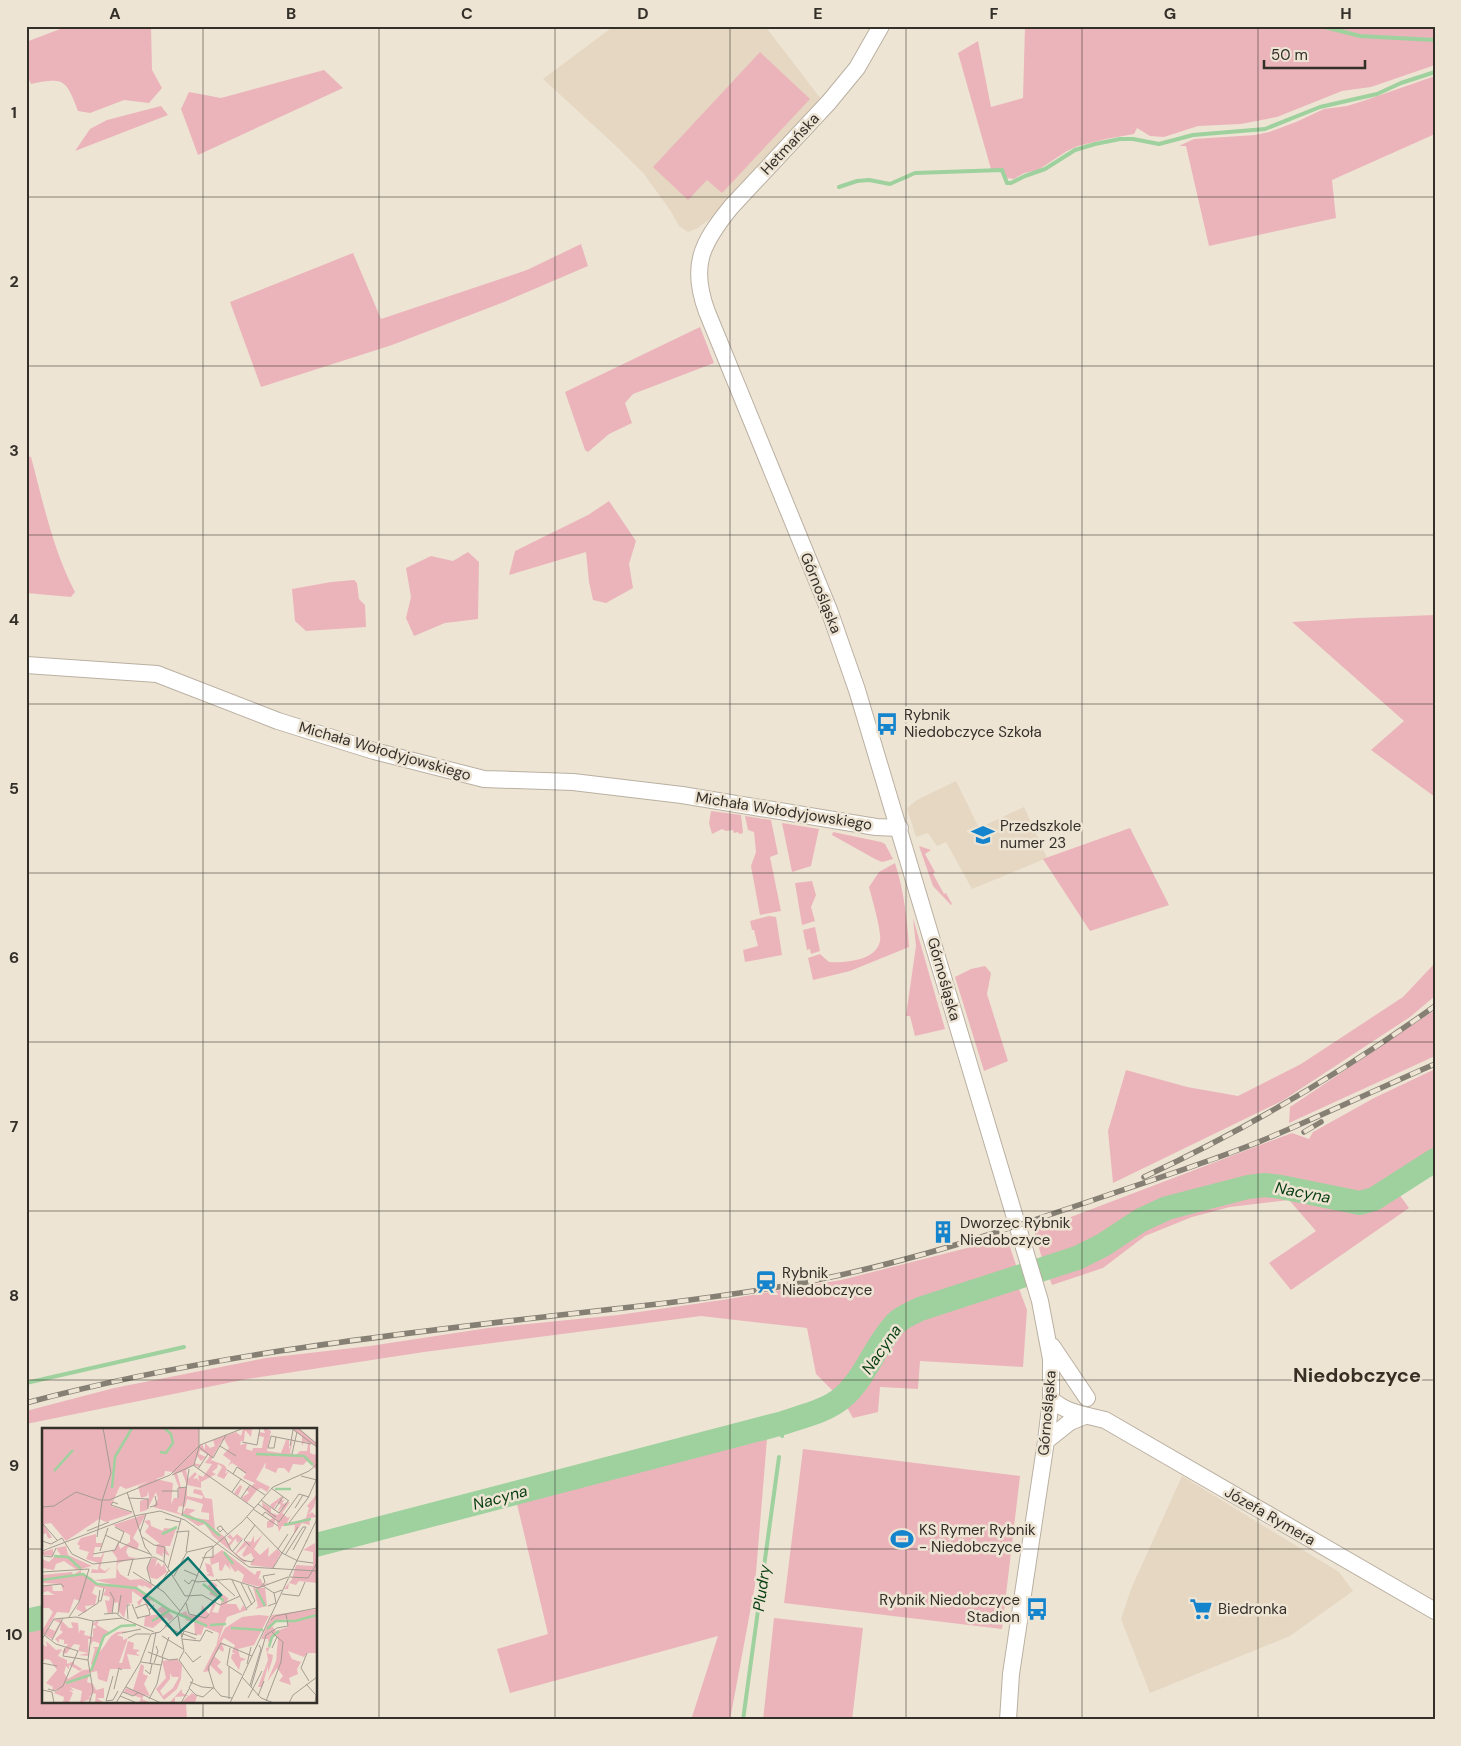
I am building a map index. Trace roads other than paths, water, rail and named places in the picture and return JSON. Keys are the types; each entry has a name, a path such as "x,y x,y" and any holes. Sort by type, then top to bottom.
{"street":[{"name":"Hetmańska","path":"700,262 704,247 718,224 829,102 857,68 880,26"},
{"name":"Górnośląska","path":"700,262 698,279 702,299 844,650 900,828 1040,1301 1049,1341 1052,1378 1046,1441 1011,1674 1008,1720"},
{"name":"Michała Wołodyjowskiego","path":"26,664 157,674 278,721 374,751 484,779 573,782 682,794 876,827 900,828"},
{"path":"1049,1341 1087,1398 1106,1420"},
{"path":"1087,1398 1061,1391 1050,1399 1060,1407 1085,1416 1106,1420"},
{"path":"1046,1441 1070,1422 1085,1416"},
{"name":"Józefa Rymera","path":"1106,1420 1435,1611"}],"waterway":[{"path":"1321,26 1360,36 1435,40"},
{"path":"839,187 857,181 869,180 890,184 915,173 1002,170 1007,183 1011,183 1045,169 1075,150 1095,144 1120,139 1133,139 1159,144 1193,135 1265,129 1320,107 1377,94 1401,83 1435,72"},
{"name":"Nacyna","path":"318,1544 783,1423 814,1413 837,1402 851,1389 882,1341 896,1323 904,1317 920,1309 1077,1258 1103,1245 1141,1220 1167,1208 1248,1187 1265,1185 1360,1203 1374,1199 1435,1160"},
{"path":"1078,1247 1082,1255"},
{"path":"26,1383 184,1347"},
{"name":"Pludry","path":"782,1436 783,1423"},
{"name":"Pludry","path":"743,1720 779,1457"},
{"path":"389,1516 398,1524"},
{"name":"Nacyna","path":"26,1621 42,1617"}],"railway":[{"path":"1144,1177 1220,1139 1294,1098 1365,1054 1435,1006"},
{"path":"26,1403 158,1372 292,1349 426,1331 715,1297 807,1282 883,1265 992,1234 1222,1156 1283,1132 1435,1064"},
{"path":"1304,1132 1321,1122"}],"place":[{"name":"Rybnik Niedobczyce Szkoła","path":"887,724"},
{"name":"Przedszkole numer 23","path":"983,835"},
{"name":"Dworzec Rybnik Niedobczyce","path":"943,1232"},
{"name":"Rybnik Niedobczyce","path":"766,1282"},
{"name":"KS Rymer Rybnik - Niedobczyce","path":"902,1539"},
{"name":"Rybnik Niedobczyce Stadion","path":"1037,1609"},
{"name":"Biedronka","path":"1201,1609"}],"district":[{"name":"Niedobczyce","path":"1357,1375"}]}
